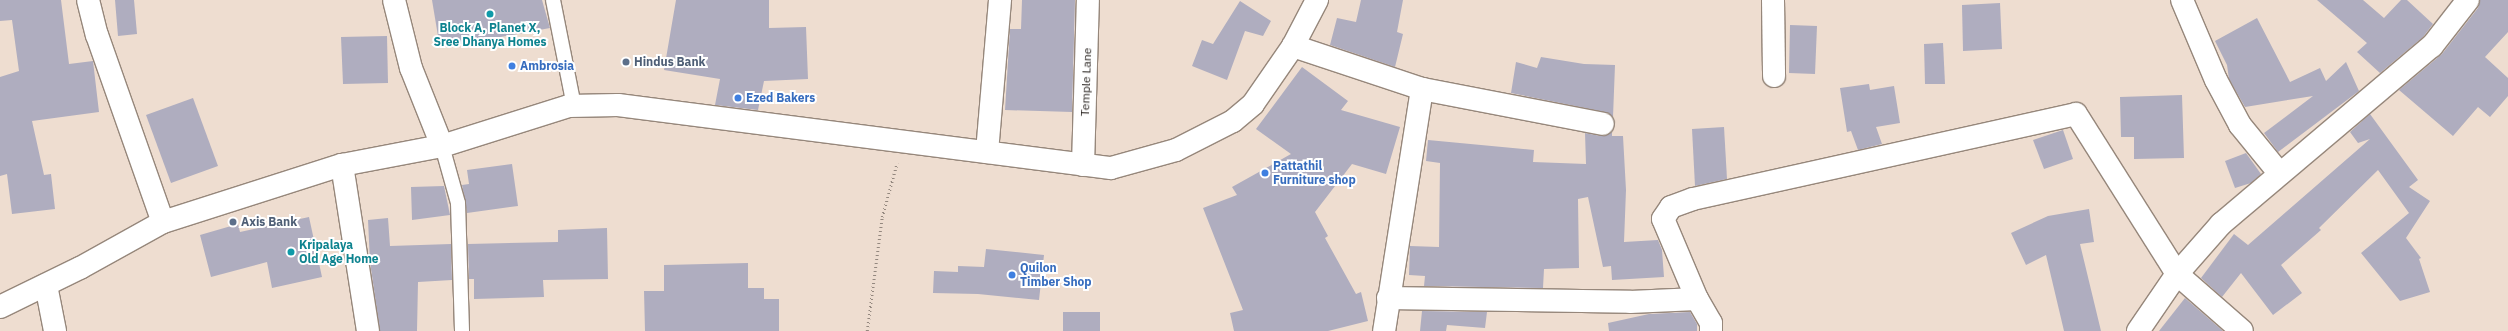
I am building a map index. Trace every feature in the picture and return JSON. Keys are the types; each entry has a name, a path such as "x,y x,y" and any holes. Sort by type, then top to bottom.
{"street":[{"path":"88,0 96,35 163,222"},
{"path":"394,0 411,68 442,146"},
{"path":"987,152 1000,0"},
{"name":"Temple Lane","path":"1083,165 1088,0"},
{"path":"0,308 163,222 342,165 442,146 574,106 618,105 1111,168 1176,150 1233,121 1253,104 1293,46 1317,0"},
{"path":"1773,0 1774,76"},
{"path":"2182,0 2216,80 2240,125 2280,174"},
{"path":"2138,331 2177,274 2221,224 2432,46 2468,0"},
{"path":"1293,46 1422,89 1603,124"},
{"path":"1384,331 1422,89"},
{"path":"1711,331 1711,323 1697,299 1663,219 1671,207 1701,198 2076,114 2177,274 2242,331"},
{"path":"342,165 368,331"},
{"path":"46,285 54,331"},
{"path":"1388,298 1630,302 1697,299"}],"lane":[{"path":"553,0 574,106"},
{"path":"442,146 458,203 462,331"}],"path":[{"path":"867,331 882,217 903,142"}],"building":[{"path":"0,0 61,0 69,64 93,61 99,112 32,121 44,175 51,174 55,209 12,214 7,174 0,176 0,77 19,71 12,20 0,21"},
{"path":"115,0 134,0 137,34 118,36"},
{"name":"Block A, Planet X, Sree Dhanya Homes","path":"432,0 542,0 550,28 440,48"},
{"path":"676,0 769,0 769,28 806,27 808,79 764,81 758,110 715,105 720,79 664,70"},
{"path":"1022,0 1075,0 1072,112 1005,110 1010,29 1021,29"},
{"path":"1361,0 1403,0 1397,32 1403,34 1395,67 1330,45 1337,18 1356,22"},
{"path":"2317,0 2363,0 2384,18 2401,0 2407,0 2433,24 2423,37 2380,73 2357,52 2367,43"},
{"path":"2480,0 2508,0 2508,32 2485,57 2508,78 2508,96 2490,117 2478,107 2453,136 2399,90 2442,54 2478,8"},
{"path":"1240,1 1271,21 1263,36 1245,31 1227,80 1192,66 1202,40 1213,44"},
{"path":"2000,3 2002,49 1963,51 1962,5"},
{"path":"2257,18 2290,82 2320,68 2326,81 2346,62 2359,91 2278,152 2264,133 2313,96 2245,107 2229,79 2227,65 2215,41"},
{"path":"1790,25 1817,26 1815,74 1789,73"},
{"path":"387,36 388,83 343,84 341,37"},
{"path":"1943,43 1945,84 1925,84 1924,44"},
{"path":"1541,57 1584,64 1615,65 1613,117 1605,112 1511,93 1516,62 1537,68"},
{"path":"1302,67 1348,101 1341,110 1400,127 1386,174 1352,164 1315,212 1328,236 1325,238 1356,294 1361,292 1368,321 1328,331 1234,331 1230,313 1243,310 1203,208 1237,195 1232,187 1291,154 1256,129"},
{"path":"1869,84 1870,90 1894,86 1900,123 1876,127 1882,144 1858,150 1851,131 1847,132 1840,88"},
{"path":"2182,95 2184,158 2134,159 2134,137 2121,137 2120,97"},
{"path":"193,98 218,166 171,183 146,115"},
{"path":"2370,114 2418,180 2409,187 2430,201 2406,238 2421,258 2419,259 2430,292 2400,301 2361,253 2409,213 2378,170 2319,228 2321,230 2281,265 2302,293 2273,315 2241,273 2222,297 2201,278 2234,234 2248,245 2370,139 2358,143 2350,132"},
{"path":"1724,127 1727,179 1695,186 1692,129"},
{"path":"2063,130 2073,159 2044,169 2033,140"},
{"path":"1612,132 1612,136 1623,136 1626,190 1624,242 1658,240 1662,250 1664,277 1612,280 1611,266 1603,267 1588,197 1578,199 1579,268 1544,269 1543,288 1424,286 1425,276 1409,275 1410,246 1439,247 1440,163 1426,161 1428,140 1534,150 1533,162 1586,164 1585,133 1601,136"},
{"path":"2246,153 2261,174 2251,183 2235,188 2225,161"},
{"path":"512,164 518,206 467,213 462,185 469,184 467,170"},
{"path":"444,186 450,215 412,220 411,187"},
{"path":"2089,209 2094,242 2080,244 2101,331 2064,331 2046,255 2026,265 2011,233 2048,216"},
{"path":"309,217 322,277 272,288 267,262 211,277 200,235 238,224 240,232"},
{"path":"388,218 390,246 451,244 452,280 418,282 417,331 380,331 370,262 368,220"},
{"path":"607,228 608,279 543,280 544,297 474,299 474,279 469,279 468,244 558,242 558,230"},
{"name":"Quilon Timber Shop","path":"986,249 1044,255 1039,300 978,294 933,293 934,271 958,272 958,266 984,267"},
{"path":"748,263 748,288 764,288 764,299 779,299 779,331 645,331 644,291 664,291 664,265"},
{"path":"2185,298 2223,331 2159,331"},
{"path":"1422,311 1487,312 1485,328 1447,325 1446,331 1420,331"},
{"path":"1063,312 1100,312 1100,331 1063,331"},
{"path":"1690,312 1697,324 1697,331 1609,331 1608,323 1649,314"}],"place":[{"name":"Block A, Planet X, Sree Dhanya Homes","path":"490,14"},
{"name":"Hindus Bank","path":"626,62"},
{"name":"Ambrosia","path":"512,66"},
{"name":"Ezed Bakers","path":"738,98"},
{"name":"Pattathil Furniture shop","path":"1265,173"},
{"name":"Axis Bank","path":"233,222"},
{"name":"Kripalaya Old Age Home","path":"291,252"},
{"name":"Quilon Timber Shop","path":"1012,275"}]}
